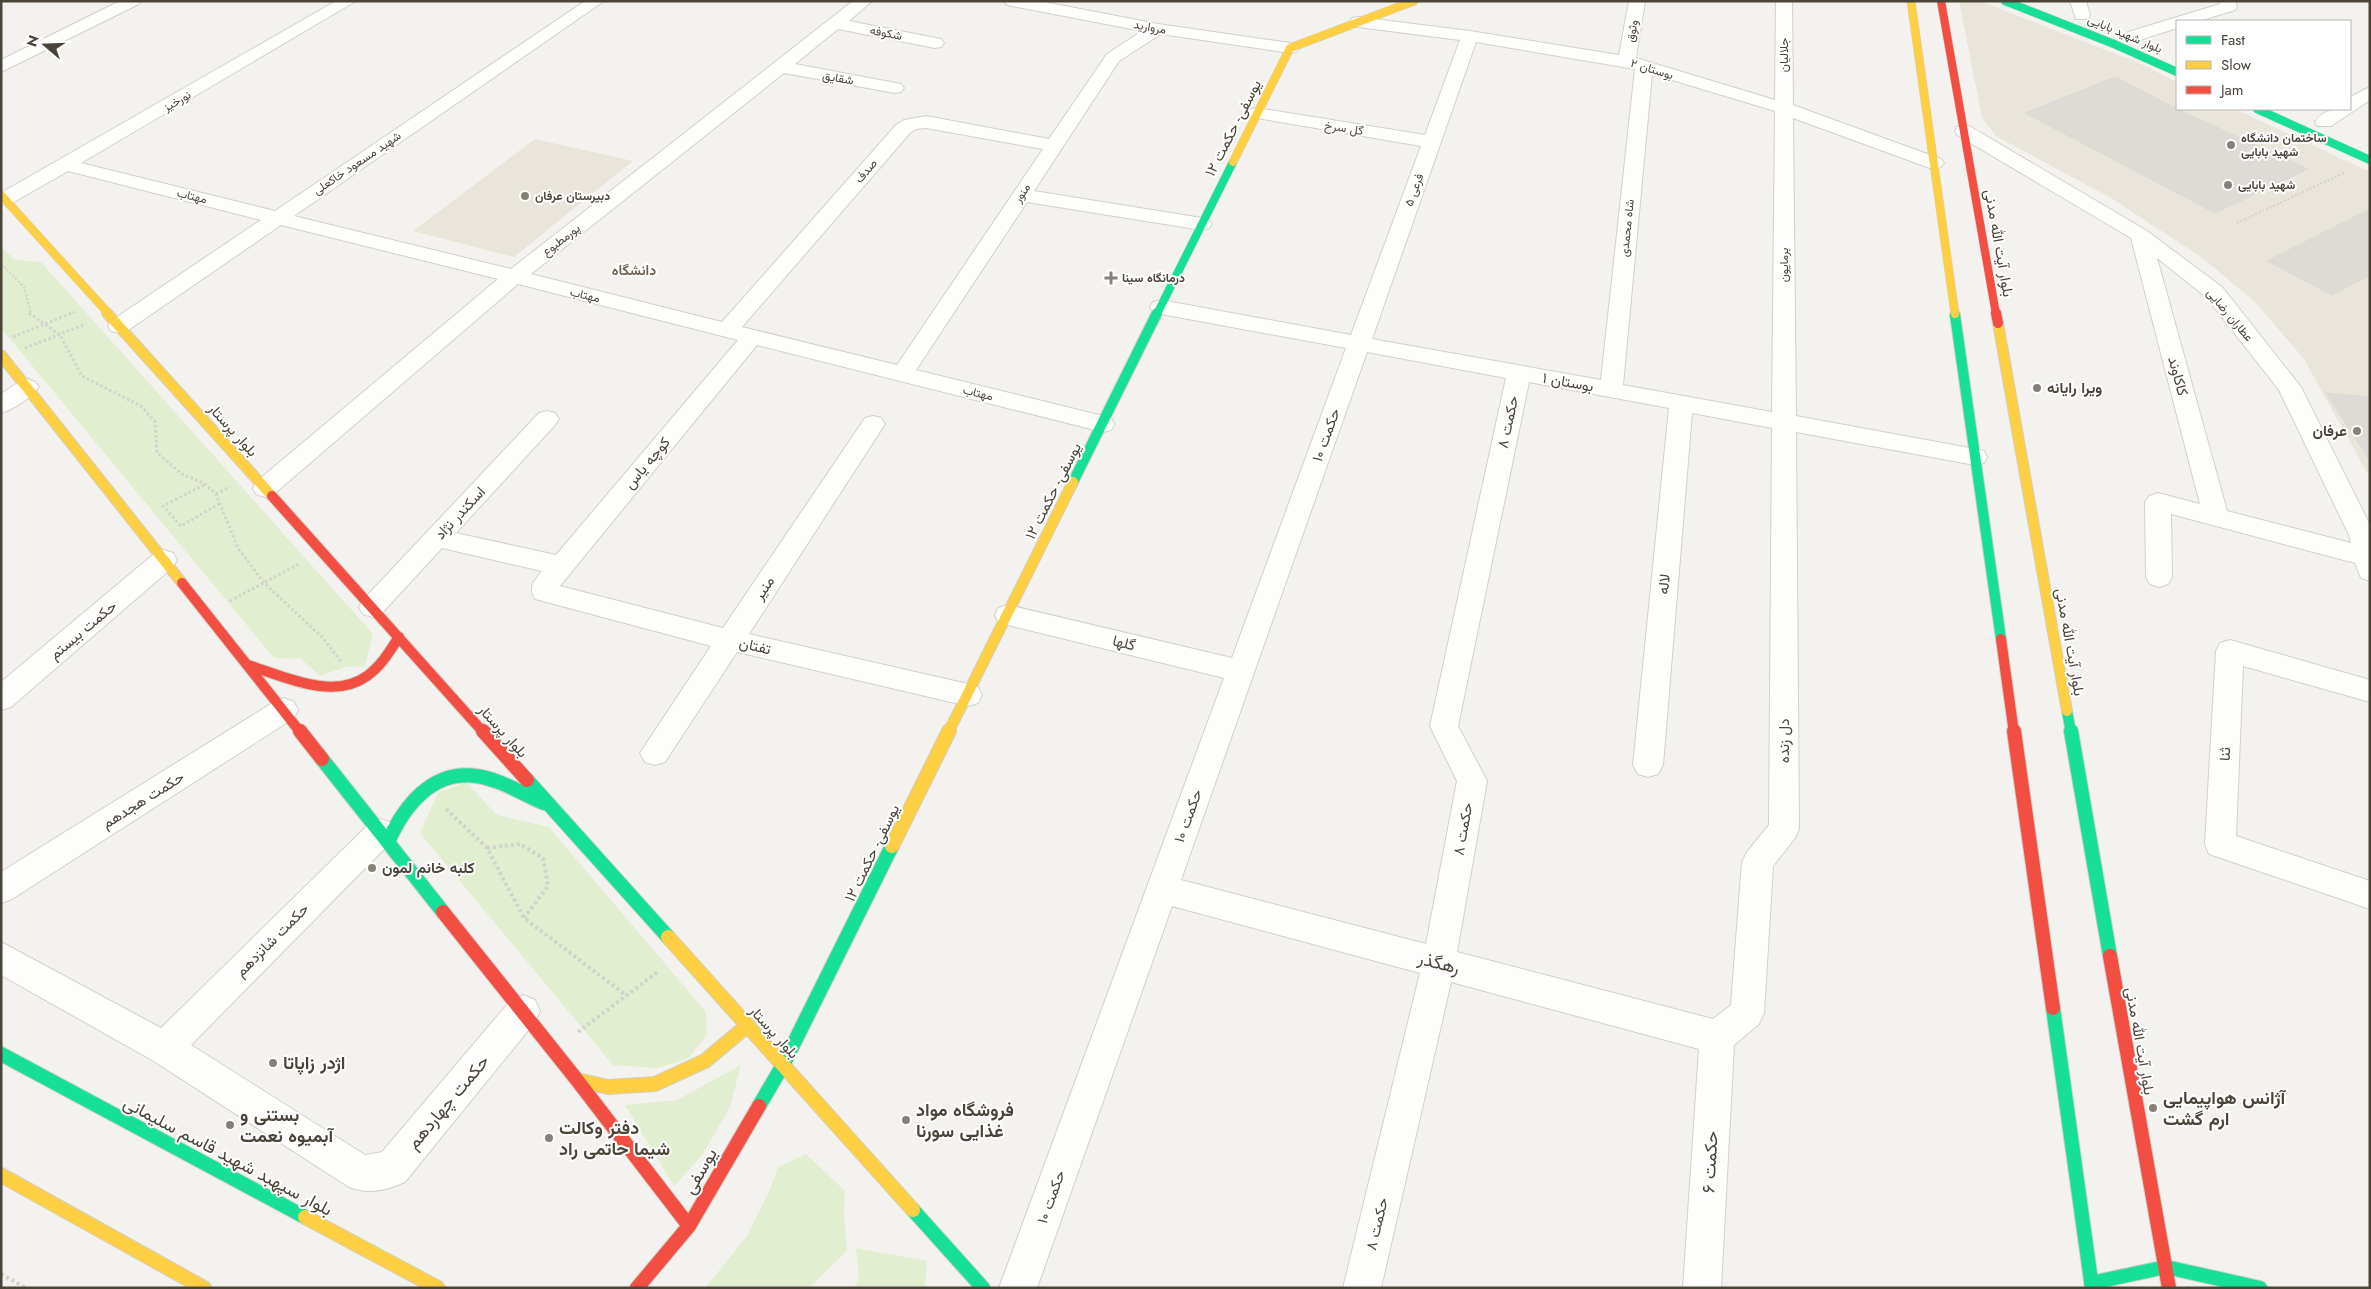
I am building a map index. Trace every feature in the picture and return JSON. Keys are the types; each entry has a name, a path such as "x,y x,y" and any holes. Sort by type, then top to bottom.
{"street":[{"path":"1,67 133,1"},
{"name":"نورخیز","path":"3,199 67,165 348,1"},
{"name":"شهید مسعود خاکعلی","path":"119,326 276,217 596,1"},
{"name":"پورمطبوع","path":"265,488 514,277 864,1"},
{"name":"مروارید","path":"1012,1 1158,29 1290,48"},
{"path":"1290,48 1414,1"},
{"name":"وثوق","path":"1636,64 1637,1"},
{"name":"جلالیان","path":"1784,1 1784,108"},
{"name":"بلوار آیت الله مدنی","path":"1924,10 1941,1"},
{"name":"بلوار شهید بابایی","path":"2005,1 2114,44 2176,72"},
{"path":"2185,20 2229,7 2227,1"},
{"name":"بلوار آیت الله مدنی","path":"1924,10 1964,131 2169,1288"},
{"name":"بلوار آیت الله مدنی","path":"1924,10 1930,138 1957,299 1975,456 2094,1286"},
{"name":"بوستان ۲","path":"1358,22 1470,36 1636,64 1784,108 1934,163"},
{"path":"2130,34 2176,23"},
{"name":"شکوفه","path":"836,24 936,43"},
{"name":"منور","path":"902,374 1113,58 1124,48 1158,29"},
{"name":"بلوار شهید بابایی","path":"2130,34 2151,44"},
{"name":"فرعی ۵","path":"1358,344 1470,36"},
{"name":"یوسفی- حکمت ۱۲","path":"783,1065 1290,48"},
{"name":"شاه محمدی","path":"1611,390 1636,64"},
{"name":"شقایق","path":"781,67 895,88"},
{"path":"2351,104 2370,92"},
{"name":"برمایون","path":"1783,422 1784,108"},
{"path":"2259,110 2370,160"},
{"path":"2327,123 2343,110"},
{"name":"گل سرخ","path":"1257,114 1432,142"},
{"name":"صدف","path":"727,330 903,129 911,124 926,122 1055,146"},
{"name":"عطاران رضایی","path":"1964,131 2140,235 2214,292 2289,387 2367,550"},
{"path":"1888,145 1930,138"},
{"path":"1971,168 1978,161 1985,159 2026,169"},
{"name":"مهتاب","path":"67,165 1103,424"},
{"path":"1021,195 1202,224"},
{"name":"بلوار پرستار","path":"3,199 98,302 983,1288"},
{"name":"کاکاوند","path":"2140,235 2216,517"},
{"path":"1978,303 1995,306"},
{"name":"بوستان ۱","path":"1161,308 1975,456"},
{"name":"کوچه یاس","path":"544,592 545,586 752,336"},
{"name":"حکمت ۱۰","path":"1018,1288 1358,344"},
{"path":"1,355 554,1050 689,1226"},
{"name":"حکمت ۸","path":"1362,1288 1439,963 1472,781 1444,726 1519,373"},
{"path":"1,405 27,387"},
{"name":"لاله","path":"1648,765 1680,403"},
{"name":"اسکندر نژاد","path":"372,607 547,418"},
{"name":"دل زنده","path":"1717,1037 1747,1013 1758,862 1784,829 1783,422"},
{"name":"منیر","path":"655,753 873,424"},
{"path":"2159,576 2158,502 2216,517 2367,550"},
{"path":"437,538 562,566"},
{"name":"حکمت بیستم","path":"1,699 164,560"},
{"name":"تفتان","path":"544,592 730,640 968,695"},
{"name":"گلها","path":"1008,615 1241,671"},
{"path":"248,664 336,688 353,684 378,668 387,659 399,637"},
{"name":"ثنا","path":"2370,691 2230,651 2220,844 2370,895"},
{"name":"حکمت هجدهم","path":"1,890 284,710"},
{"path":"384,837 400,814 426,790 458,776 476,776 550,805"},
{"name":"حکمت شانزدهم","path":"164,1048 384,837"},
{"name":"رهگذر","path":"1162,888 1717,1037"},
{"path":"1,957 164,1048"},
{"name":"حکمت چهاردهم","path":"164,1048 362,1174 392,1169 523,1011"},
{"path":"577,1080 608,1087 656,1084 705,1061 748,1026"},
{"name":"حکمت ۶","path":"1702,1288 1717,1037"},
{"name":"بلوار سپهبد شهید قاسم سلیمانی","path":"1,1054 438,1288"},
{"name":"یوسفی","path":"637,1288 689,1226 783,1065"},
{"path":"1,1175 204,1288"},
{"path":"2094,1286 2166,1267 2260,1288"}],"path":[{"path":"2237,223 2350,171"},
{"path":"1,264 24,287 29,313 60,335 82,376 141,406 155,422 157,453 182,474 205,484 216,494 238,548 264,583 323,638 345,667"},
{"path":"8,339 98,302"},
{"path":"15,336 25,348 90,323 78,310"},
{"path":"205,484 163,506 181,526 219,504"},
{"path":"207,613 322,551"},
{"path":"426,790 487,848 524,918 627,996"},
{"path":"487,848 520,844 543,858 548,886 524,918"},
{"path":"554,1050 682,953"},
{"path":"1,1274 26,1288"}],"shaded area":[{"name":"شهید بابایی","path":"1959,1 1980,1 2139,63 2176,82 2176,110 2237,110 2370,172 2370,478 2304,359 2254,301 2201,257 2111,198 1996,136 1982,118"},
{"name":"دبیرستان عرفان","path":"535,139 633,161 514,257 413,231"}],"green space":[{"path":"1,247 15,260 41,262 373,634 365,666 345,667 320,676 301,659 274,658 1,328"},
{"path":"466,782 497,815 549,827 706,1012 707,1034 689,1058 657,1068 613,1065 420,833 438,793"},
{"path":"741,1065 730,1107 703,1154 674,1186 625,1105 677,1100"},
{"path":"806,1154 845,1191 844,1215 847,1251 809,1288 705,1288 747,1236 769,1192 778,1167"},
{"path":"856,1248 927,1261 925,1288 854,1288 859,1277"}],"building":[{"name":"ساختمان دانشگاه شهید بابایی","path":"2115,77 2176,110 2308,169 2215,213 2025,113"},
{"path":"2370,209 2370,275 2332,295 2267,261"},
{"path":"2326,393 2370,397 2370,461"}],"traffic: fast":[{"path":"2005,1 2114,44 2176,72"},
{"path":"2259,110 2370,160"},
{"path":"1073,482 1233,162"},
{"path":"1955,315 2001,639"},
{"path":"2067,711 2110,956"},
{"path":"322,759 443,912"},
{"path":"388,842 411,803 433,784 446,778 460,775 485,778 544,803"},
{"path":"527,780 668,937"},
{"path":"759,1106 783,1065 892,846"},
{"path":"2053,1008 2092,1288"},
{"path":"1,1054 305,1217"},
{"path":"913,1210 983,1288"},
{"path":"2091,1283 2166,1267 2260,1288"}],"traffic: slow":[{"path":"1233,162 1290,48 1414,1"},
{"path":"1911,1 1955,315"},
{"path":"1,195 272,496"},
{"path":"1998,323 2067,711"},
{"path":"1,355 182,583"},
{"path":"892,846 1073,482"},
{"path":"668,937 913,1210"},
{"path":"577,1080 608,1087 655,1084 705,1061 748,1025"},
{"path":"1,1175 204,1288"},
{"path":"305,1217 438,1288"}],"traffic: jam":[{"path":"1941,1 1998,323"},
{"path":"272,496 527,780"},
{"path":"182,583 322,759"},
{"path":"248,665 314,685 332,687 350,685 367,677 383,661 399,637"},
{"path":"2001,639 2053,1008"},
{"path":"443,912 577,1080 689,1226"},
{"path":"2110,956 2169,1288"},
{"path":"637,1288 689,1226 759,1106"}],"place":[{"name":"ساختمان دانشگاه شهید بابایی","path":"2231,145"},
{"name":"شهید بابایی","path":"2228,185"},
{"name":"دبیرستان عرفان","path":"525,196"},
{"name":"درمانگاه سینا","path":"1111,278"},
{"name":"ویرا رایانه","path":"2037,388"},
{"name":"عرفان","path":"2357,431"},
{"name":"کلبه خانم لمون","path":"372,868"},
{"name":"اژدر زاپاتا","path":"273,1063"},
{"name":"آژانس هواپیمایی ارم‌ گشت","path":"2153,1108"},
{"name":"فروشگاه مواد غذایی سورنا","path":"906,1120"},
{"name":"بستنی و آبمیوه نعمت","path":"230,1125"},
{"name":"دفتر وکالت شیما حاتمی راد","path":"549,1138"}],"district":[{"name":"دانشگاه","path":"634,270"}]}
